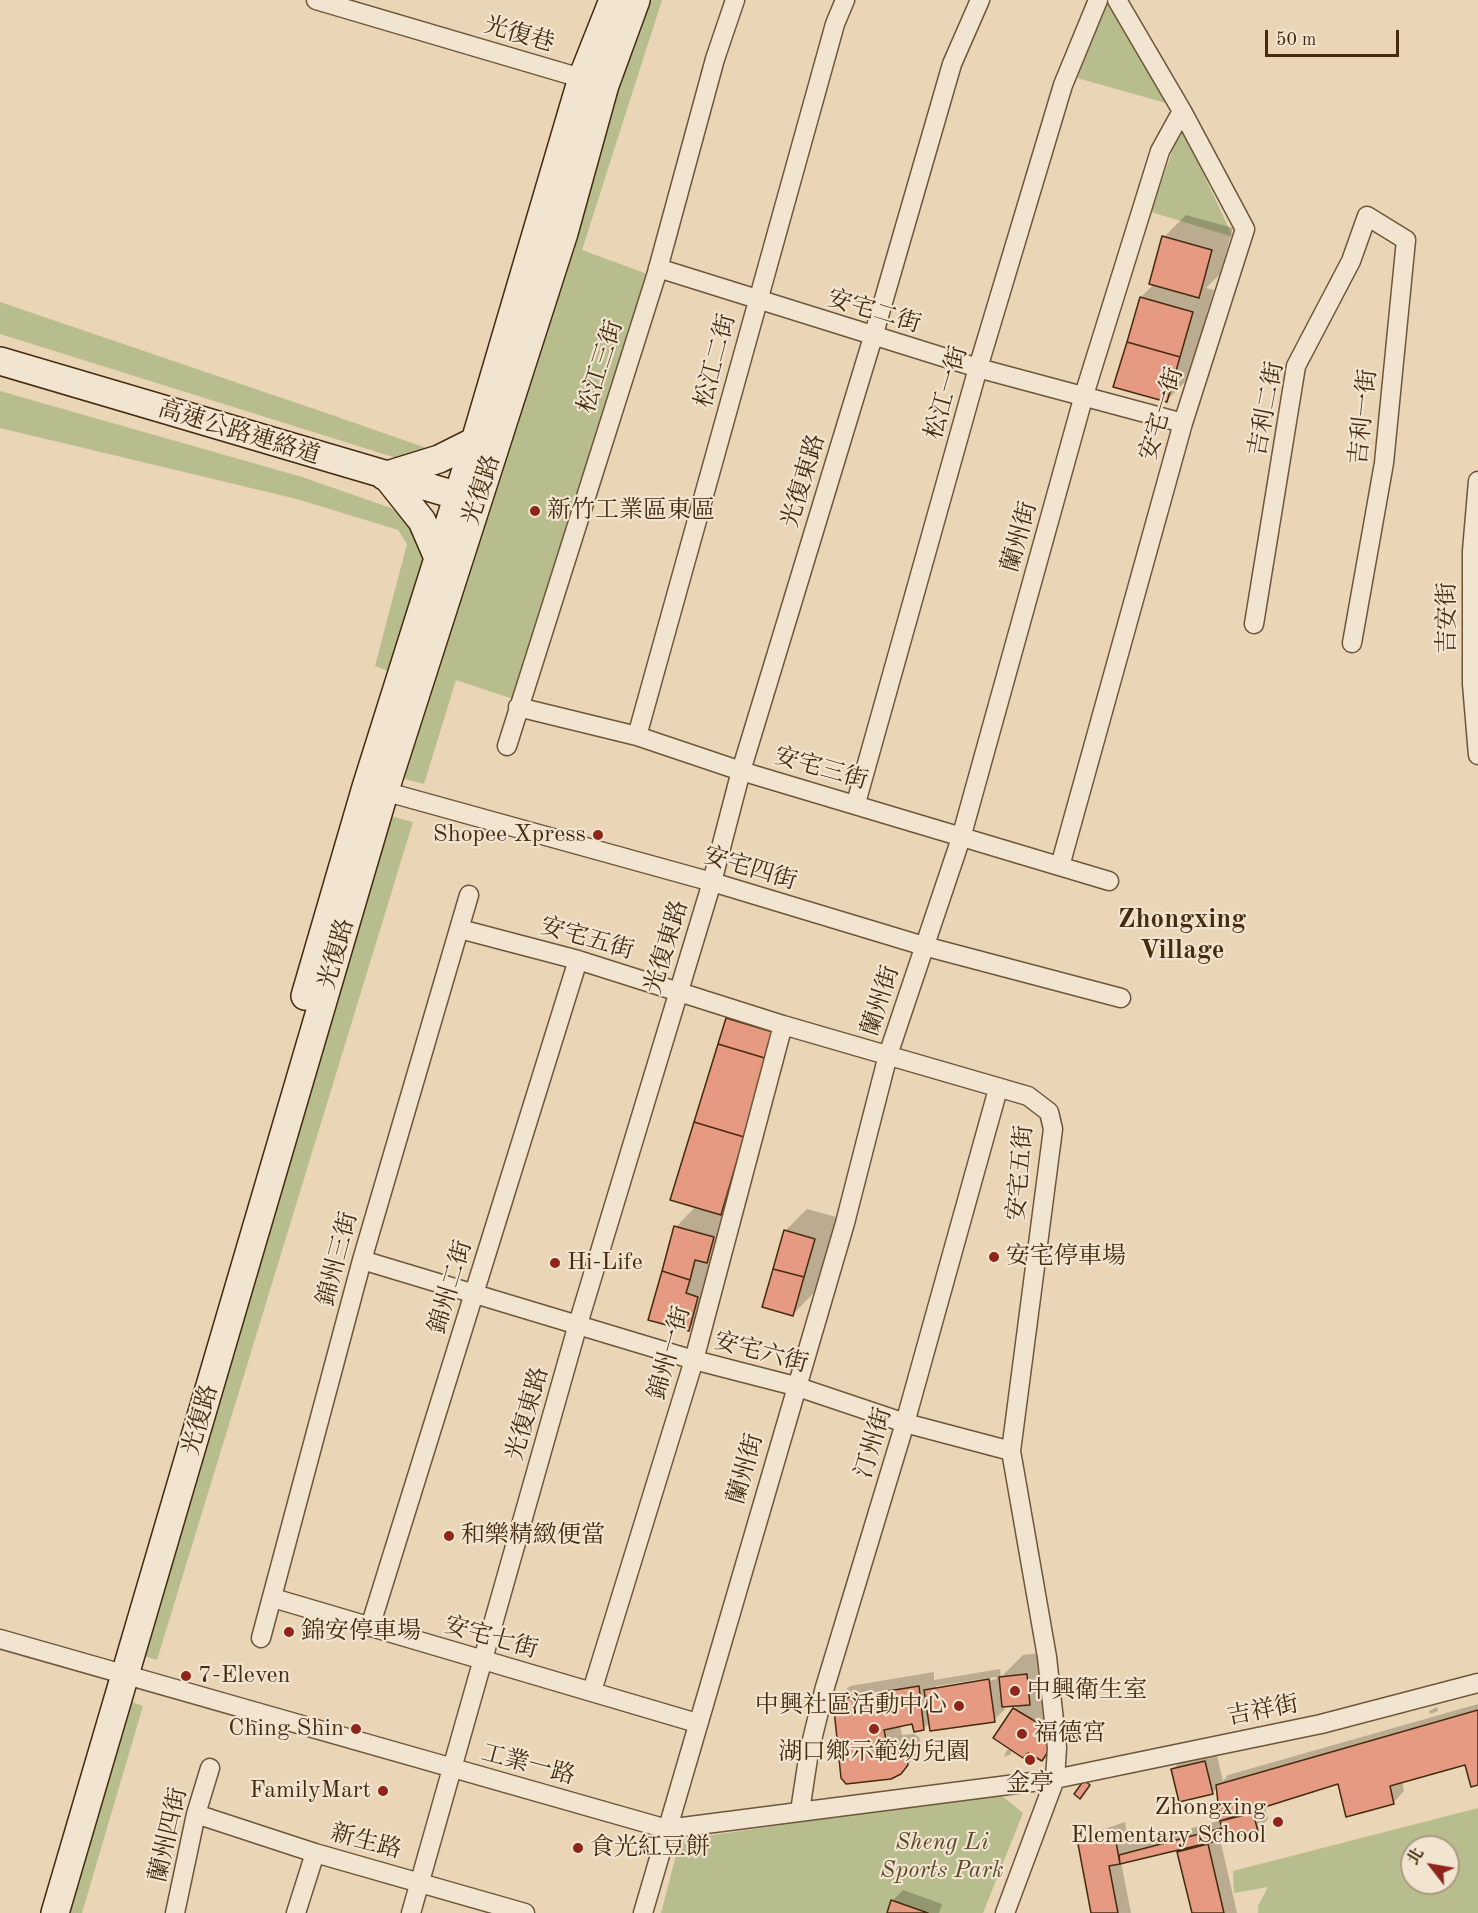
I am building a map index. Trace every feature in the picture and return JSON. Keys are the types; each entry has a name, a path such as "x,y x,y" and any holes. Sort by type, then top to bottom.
{"street":[{"name":"光復巷","path":"316,0 593,82"},
{"name":"光復路","path":"375,789 467,499 564,233 593,82 613,0"},
{"name":"光復路","path":"55,1913 118,1673 375,789 438,558 467,499 475,441 593,82 636,0"},
{"name":"松江三街","path":"507,746 658,268 715,59 735,0"},
{"name":"松江二街","path":"637,736 835,24 845,0"},
{"name":"光復東路","path":"411,1913 578,1324 711,882 741,771 873,337 952,64 980,0"},
{"name":"松江一街","path":"856,803 978,368 1063,85 1098,0"},
{"name":"安宅一街","path":"1060,866 1183,423 1245,229 1182,111 1117,0"},
{"name":"蘭州街","path":"643,1913 795,1386 845,1223 888,1055 961,838 1084,395 1160,151 1182,111"},
{"name":"吉利二街","path":"1254,624 1296,366 1352,261 1367,216"},
{"name":"吉利一街","path":"1352,643 1384,463 1406,240 1367,216"},
{"name":"安宅二街","path":"658,268 873,337 978,368 1183,423"},
{"name":"高速公路連絡道","path":"0,362 467,499"},
{"path":"438,558 422,521 385,476 439,459 475,441"},
{"name":"吉安街","path":"1478,481 1472,551 1472,684 1478,754"},
{"name":"安宅三街","path":"518,707 637,736 741,771 856,803 961,838 1109,881"},
{"name":"安宅四街","path":"375,789 711,882 924,946 1121,998"},
{"name":"錦州三街","path":"261,1638 362,1260 469,896"},
{"name":"安宅五街","path":"460,929 578,960 783,1025 1028,1096 1049,1112 1053,1129 1011,1451 1047,1657 1057,1748 1055,1779 1005,1913"},
{"name":"錦州二街","path":"369,1627 578,960"},
{"name":"錦州一街","path":"592,1691 694,1360 783,1025"},
{"name":"汀州街","path":"800,1811 809,1752 825,1687 905,1423 998,1089"},
{"name":"安宅六街","path":"362,1260 694,1360 795,1386 905,1423 1011,1451"},
{"name":"安宅七街","path":"273,1598 697,1723"},
{"name":"工業一路","path":"0,1638 453,1770 667,1829 1055,1779"},
{"name":"光復路","path":"37,1913 118,1673"},
{"name":"吉祥街","path":"1055,1779 1321,1724 1478,1683"},
{"name":"蘭州四街","path":"175,1913 196,1814 210,1768"},
{"name":"新生路","path":"196,1814 315,1853 420,1881 525,1913"},
{"path":"296,1913 315,1853"}],"green space":[{"path":"641,0 662,0 582,250 650,275 516,700 456,680 424,784 397,777"},
{"path":"1104,0 1110,0 1166,103 1077,78"},
{"path":"1181,126 1233,237 1151,212"},
{"path":"0,302 435,451 417,458 393,457 0,334"},
{"path":"0,391 302,477 391,508 410,522 421,546 426,569 394,673 375,666 407,544 398,530 297,499 0,428"},
{"path":"383,814 413,822 157,1660 137,1654"},
{"path":"124,1699 143,1706 82,1913 59,1913"},
{"name":"Sheng Li Sports Park","path":"997,1792 1023,1813 983,1913 661,1913 680,1840"},
{"path":"1478,1808 1478,1913 1258,1913 1258,1906 1268,1887 1234,1893 1233,1871"}],"building":[{"path":"1162,236 1212,250 1199,298 1149,284"},
{"path":"1140,297 1193,312 1180,357 1127,342"},
{"path":"1127,342 1180,357 1167,402 1113,387"},
{"path":"726,1018 776,1033 768,1059 718,1044"},
{"path":"718,1044 768,1059 744,1137 694,1122"},
{"path":"694,1122 744,1137 721,1215 670,1200"},
{"path":"674,1226 714,1237 707,1263 695,1260 690,1280 662,1271"},
{"path":"784,1230 815,1239 804,1277 773,1269"},
{"path":"773,1269 804,1277 793,1316 762,1307"},
{"path":"662,1271 690,1280 686,1293 698,1297 689,1331 648,1320"},
{"name":"中興衛生室","path":"1027,1674 1030,1705 1002,1707 999,1677"},
{"name":"中興社區活動中心","path":"989,1679 995,1722 930,1731 924,1690"},
{"name":"湖口鄉示範幼兒園","path":"919,1686 924,1730 914,1732 912,1724 884,1730 888,1749 899,1748 905,1752 908,1765 901,1774 891,1779 846,1784 841,1778 833,1700"},
{"name":"福德宮","path":"1013,1708 1048,1729 1051,1747 1042,1761 1028,1753 1023,1758 993,1738"},
{"path":"1478,1710 1478,1785 1471,1787 1465,1765 1390,1786 1394,1804 1346,1817 1338,1784 1220,1821 1216,1785"},
{"path":"1205,1761 1213,1794 1179,1802 1171,1769"},
{"path":"1084,1780 1090,1785 1080,1799 1074,1794"},
{"path":"1253,1813 1258,1831 1120,1864 1119,1855 1222,1828 1220,1821"},
{"path":"1114,1831 1120,1864 1109,1866 1118,1913 1091,1913 1078,1844"},
{"path":"1208,1844 1224,1913 1192,1913 1177,1852"},
{"path":"891,1900 928,1913 887,1913"}],"place":[{"name":"新竹工業區東區","path":"535,511"},
{"name":"Shopee Xpress","path":"598,835"},
{"name":"安宅停車場","path":"994,1257"},
{"name":"Hi-Life","path":"555,1263"},
{"name":"和樂精緻便當","path":"449,1536"},
{"name":"錦安停車場","path":"289,1632"},
{"name":"7-Eleven","path":"186,1676"},
{"name":"中興衛生室","path":"1015,1691"},
{"name":"中興社區活動中心","path":"959,1706"},
{"name":"Ching Shin","path":"356,1729"},
{"name":"湖口鄉示範幼兒園","path":"874,1729"},
{"name":"福德宮","path":"1022,1734"},
{"name":"金亭","path":"1030,1760"},
{"name":"FamilyMart","path":"383,1791"},
{"name":"Zhongxing Elementary School","path":"1278,1822"},
{"name":"食光紅豆餅","path":"578,1848"}],"district":[{"name":"Zhongxing Village","path":"1182,936"}]}
